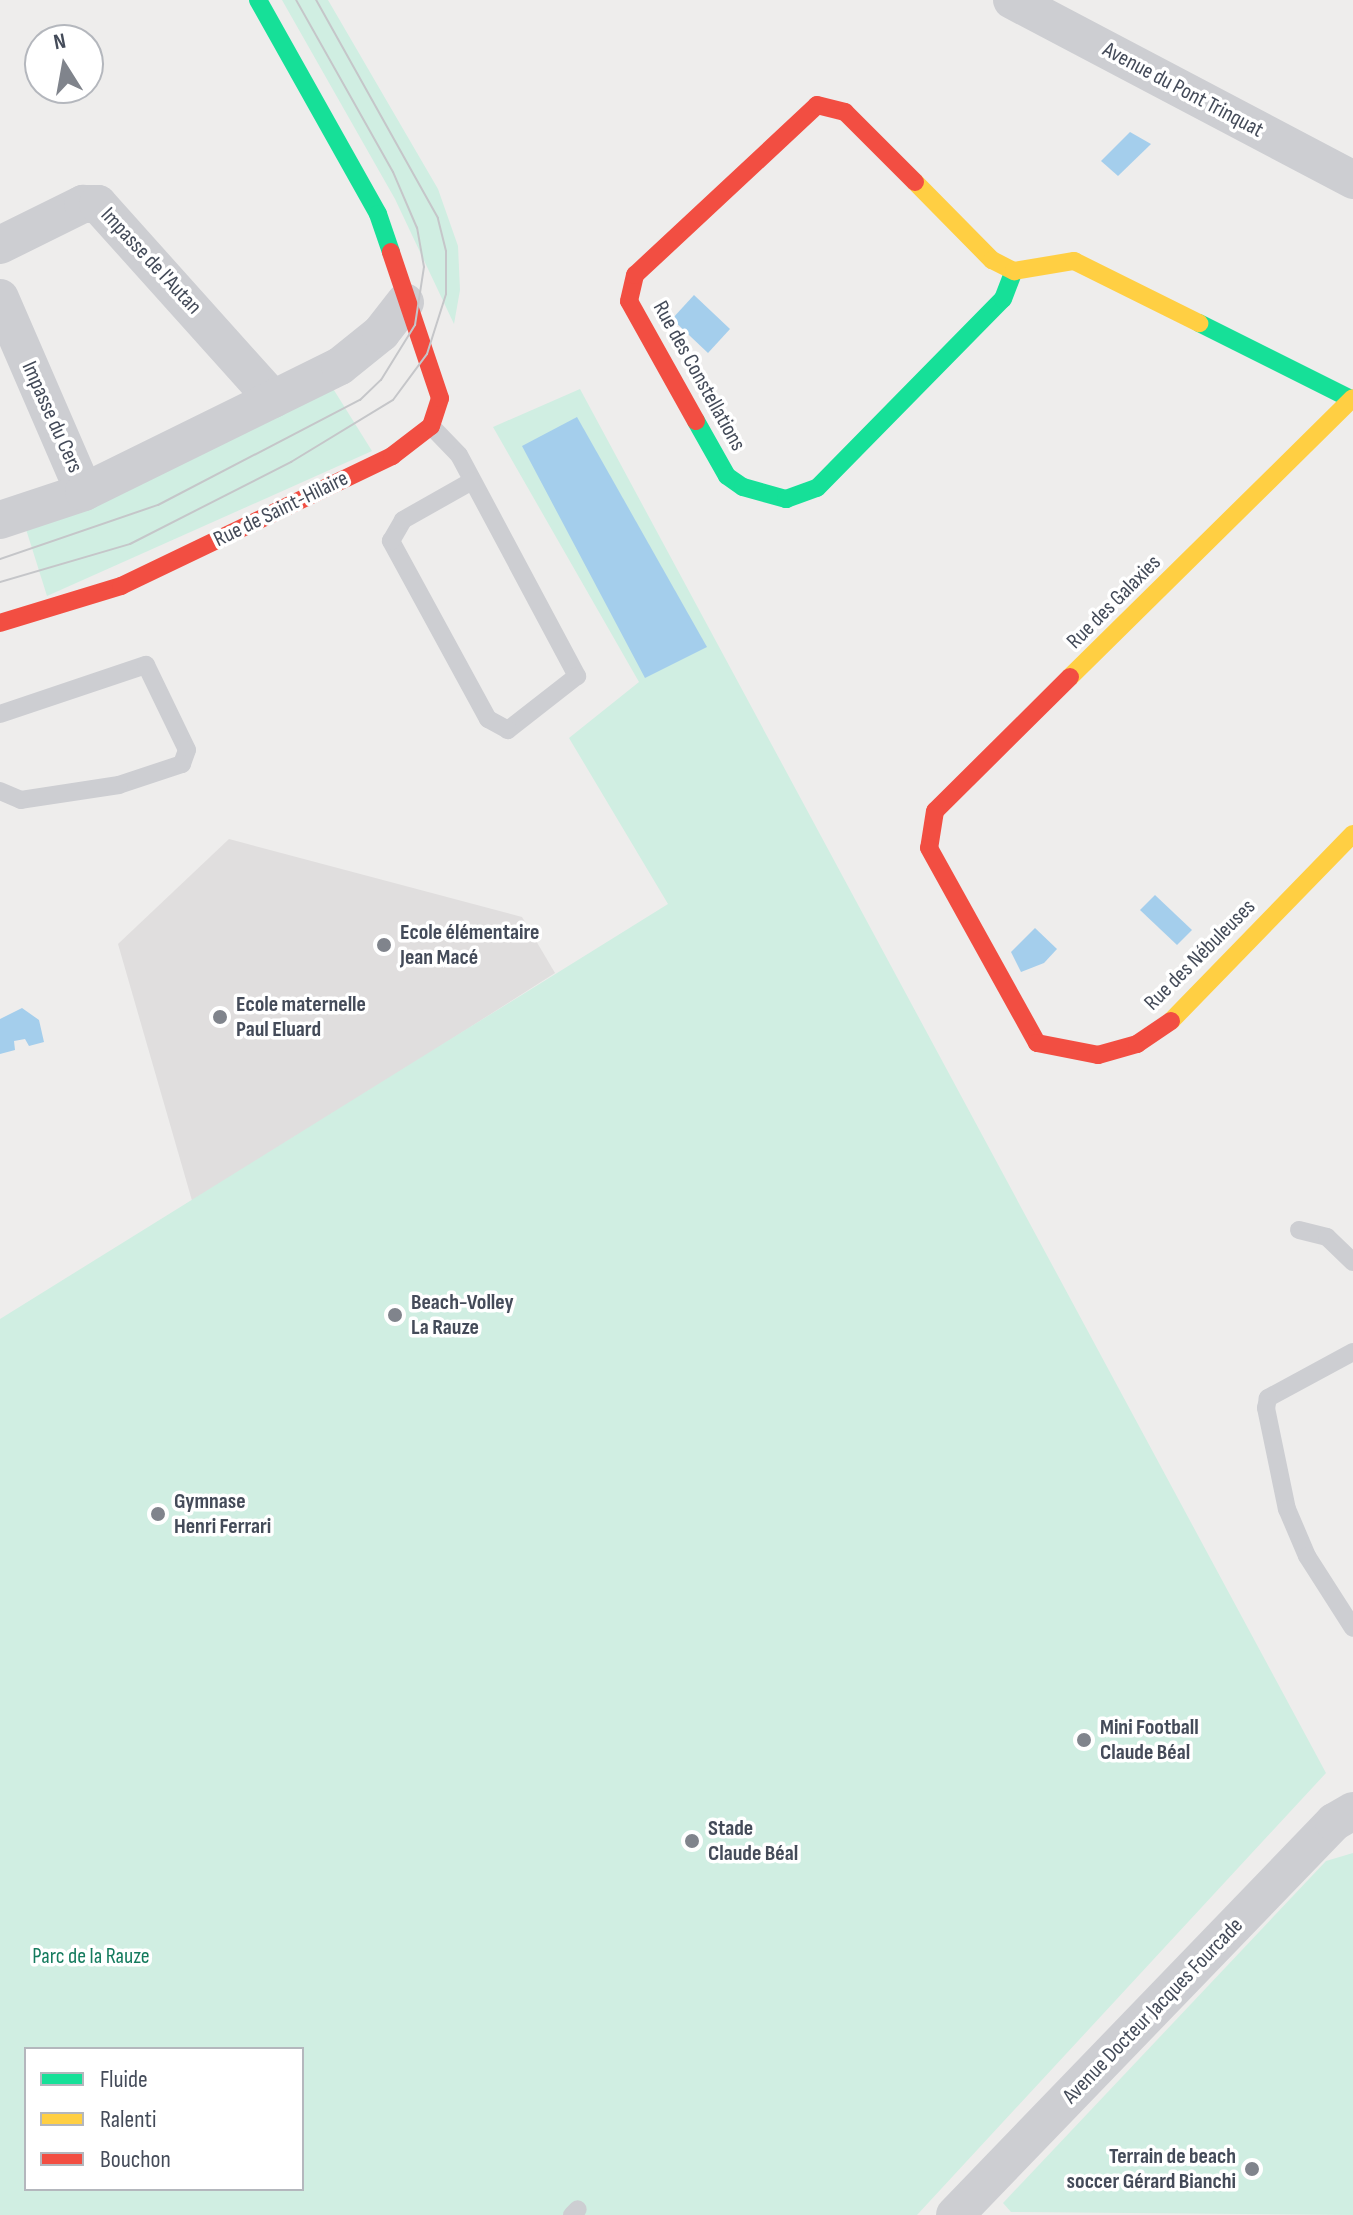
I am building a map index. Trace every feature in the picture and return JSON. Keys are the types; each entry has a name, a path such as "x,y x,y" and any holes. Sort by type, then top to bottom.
{"street":[{"path":"258,0 365,186 440,398 431,426"},
{"name":"Avenue du Pont Trinquat","path":"1012,0 1353,180"},
{"name":"Rue des Constellations","path":"817,105 845,112 992,260 1014,271 1003,299 817,488 786,499 727,476 629,301 635,275 817,105"},
{"name":"Impasse de l'Autan","path":"0,245 83,204 98,204 273,399"},
{"path":"1014,271 1074,261 1353,399"},
{"name":"Impasse du Cers","path":"0,298 84,492"},
{"path":"0,520 84,492 340,366 381,333 405,302"},
{"name":"Rue des Galaxies","path":"929,848 935,811 1353,399"},
{"name":"Rue de Saint-Hilaire","path":"0,623 121,586 392,456 431,426"},
{"name":"Rue des Nébuleuses","path":"929,848 1037,1043 1098,1055 1137,1044 1164,1028 1353,834"},
{"name":"Avenue Docteur Jacques Fourcade","path":"955,2215 1334,1822 1353,1811"}],"lane":[{"path":"431,426 459,455 577,676 508,730 488,719 391,541 403,520 472,481"},
{"path":"0,714 146,665 187,750 182,764 119,785 21,800 0,791"},
{"path":"1299,1230 1327,1237 1353,1262"},
{"path":"1353,1352 1268,1398 1266,1408 1287,1509 1307,1556 1353,1628"}],"shaded area":[{"path":"229,839 522,917 555,973 193,1204 118,944"}],"green space":[{"path":"282,0 328,0 438,189 458,246 460,290 454,324 395,199"},
{"path":"332,387 372,451 47,596 25,526"},
{"name":"Parc de la Rauze","path":"580,389 1326,1773 917,2215 0,2215 0,1319 668,904 569,738 639,682 493,427"},
{"path":"1353,1853 1353,2215 1011,2212 1003,2203 1326,1861"}],"water":[{"path":"1130,132 1151,144 1118,176 1101,161"},
{"path":"694,295 730,329 708,353 672,319"},
{"path":"577,417 707,647 645,678 522,446"},
{"path":"1155,895 1192,930 1177,945 1140,910"},
{"path":"1035,928 1057,949 1044,963 1021,972 1011,952"},
{"path":"22,1008 39,1020 44,1042 29,1046 25,1039 14,1041 15,1050 0,1054 0,1019"}],"tram line":[{"path":"0,559 158,505 360,400 381,380 415,325 424,267 417,228 393,172 296,0"},
{"path":"0,582 130,544 291,462 393,400 427,354 446,294 446,251 438,218 316,0"}],"traffic: fast":[{"path":"258,0 378,214 391,252"},
{"path":"696,421 727,476 743,487 786,499 817,488 1003,299 1014,271"},
{"path":"1199,323 1353,400"}],"traffic: slow":[{"path":"915,182 992,260 1014,271 1074,261 1199,323"},
{"path":"1070,677 1353,398"},
{"path":"1171,1021 1353,834"}],"traffic: jam":[{"path":"696,421 629,301 635,275 817,105 845,112 915,182"},
{"path":"0,623 121,586 392,456 431,426 440,398 391,252"},
{"path":"1070,677 935,811 929,848 1037,1043 1098,1055 1137,1044 1171,1021"}],"place":[{"name":"Ecole élémentaire Jean Macé","path":"384,945"},
{"name":"Ecole maternelle Paul Eluard","path":"220,1017"},
{"name":"Beach-Volley La Rauze","path":"395,1315"},
{"name":"Gymnase Henri Ferrari","path":"158,1514"},
{"name":"Mini Football Claude Béal","path":"1084,1740"},
{"name":"Stade Claude Béal","path":"692,1841"},
{"name":"Terrain de beach soccer Gérard Bianchi","path":"1252,2169"}]}
